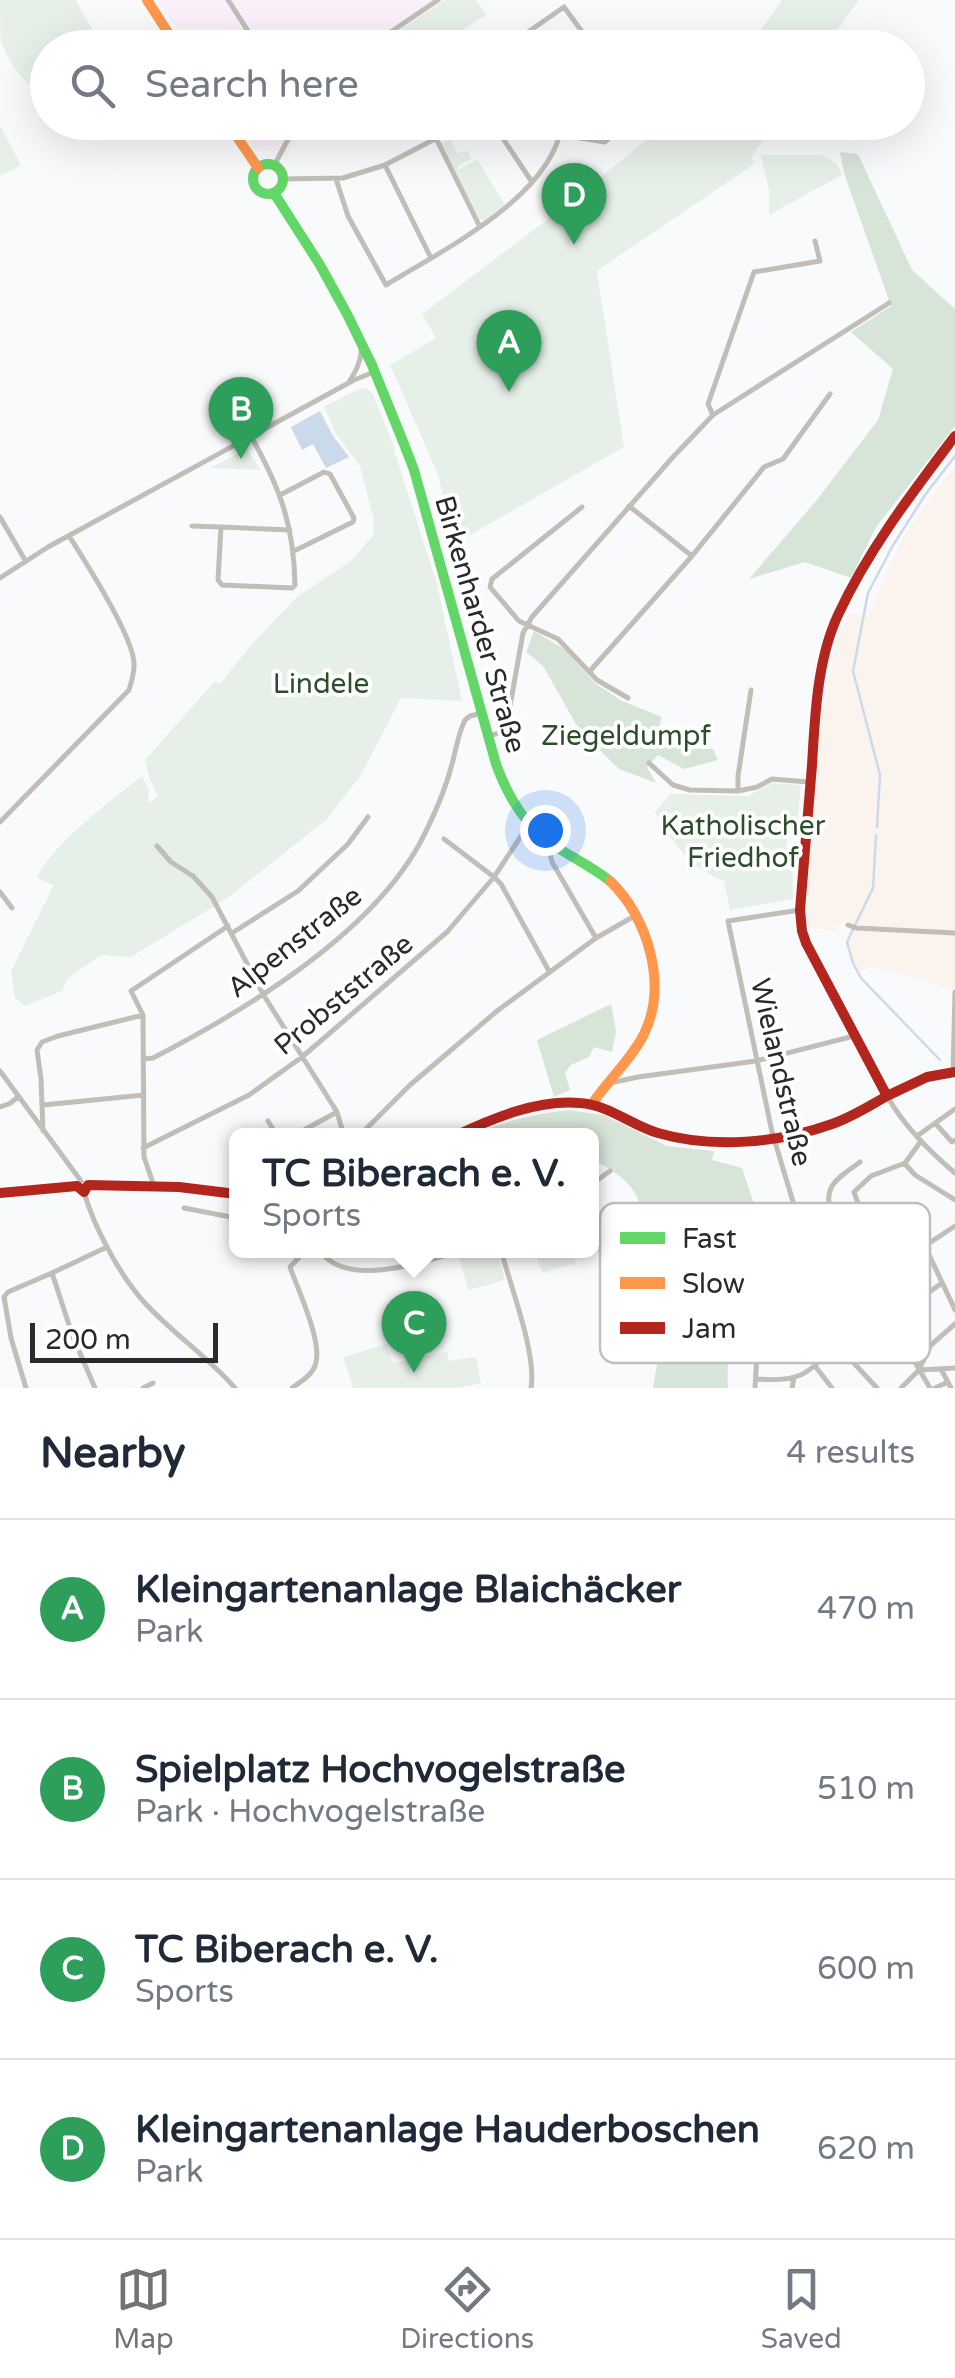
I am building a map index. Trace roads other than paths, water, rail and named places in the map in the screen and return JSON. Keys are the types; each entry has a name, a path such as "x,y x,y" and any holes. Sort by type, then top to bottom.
{"main road":[{"path":"147,0 166,30"},
{"name":"Birkenharder Straße","path":"239,140 258,168 253,176 254,186 265,194 274,193 320,266 401,432 508,796 529,824 552,845 618,887 638,914 648,939 653,1006 644,1035 592,1104"},
{"path":"258,168 274,166 280,172 280,187 274,193"},
{"path":"888,1096 806,944 800,921 809,782 824,660 838,615 888,525 955,436"},
{"path":"472,1128 523,1110 579,1102 606,1109 664,1135 732,1141 774,1137 834,1124 927,1077 954,1073"},
{"path":"606,1084 606,1109"},
{"path":"0,1193 83,1186 154,1186 229,1193"}],"street":[{"path":"228,0 247,30"},
{"path":"393,30 438,0"},
{"path":"531,30 564,7 581,30"},
{"path":"274,166 288,140"},
{"path":"282,179 336,179 385,165 433,140"},
{"path":"436,140 480,227"},
{"path":"504,140 532,182"},
{"path":"336,179 348,216 386,285 509,205 532,182 559,140"},
{"path":"385,165 431,257"},
{"path":"713,416 708,404 754,272 820,261 815,242"},
{"path":"489,736 504,730 518,655 528,625 672,457 713,416 888,303"},
{"path":"348,383 358,368 360,343"},
{"path":"0,578 25,560 374,372"},
{"path":"590,671 764,468 783,459 830,394"},
{"path":"220,527 218,580 222,585 292,588 294,552 290,530 280,495 251,436"},
{"path":"280,495 324,472 330,474 354,518 294,552"},
{"path":"630,506 692,556"},
{"path":"582,507 490,581 491,590 519,620 558,639 608,688 628,698"},
{"path":"0,517 25,560"},
{"path":"192,526 290,530"},
{"path":"0,822 129,690 135,664 131,646 69,536"},
{"path":"738,791 751,690"},
{"name":"Alpenstraße","path":"144,1060 224,1021 263,994 349,930 391,887 421,840 440,798 462,725 470,716 483,712"},
{"path":"649,762 673,786 707,792 738,791 772,779 809,782"},
{"path":"154,1186 143,1148 143,1015 132,990 298,891 348,844 368,816"},
{"name":"Probststraße","path":"143,1148 249,1095 302,1058 447,932 494,876 529,824"},
{"path":"444,840 494,876 549,971"},
{"path":"552,845 552,862 596,938"},
{"path":"157,846 212,898 263,994 337,1112 342,1128"},
{"path":"0,892 12,908"},
{"name":"Wielandstraße","path":"793,1203 756,1062 728,921 800,910"},
{"path":"367,1128 496,1011 596,938 638,914"},
{"path":"848,925 955,933"},
{"path":"954,1073 955,992"},
{"path":"43,1131 37,1050 42,1042 143,1015"},
{"path":"606,1084 756,1062 855,1036"},
{"path":"0,1072 83,1186 107,1247 145,1304 235,1388"},
{"path":"43,1105 144,1095"},
{"path":"888,1096 919,1138 955,1173"},
{"path":"0,1107 18,1097"},
{"path":"857,1203 854,1192 871,1176 904,1162 919,1138 955,1109"},
{"path":"308,1128 337,1112"},
{"path":"268,1121 272,1128"},
{"path":"935,1122 952,1142 955,1140"},
{"path":"829,1203 834,1181 860,1162"},
{"path":"904,1162 915,1175 955,1200"},
{"path":"599,1179 610,1171"},
{"path":"184,1208 229,1217"},
{"path":"930,1241 955,1226"},
{"path":"26,1388 4,1297 107,1247"},
{"path":"930,1257 955,1310"},
{"path":"292,1388 312,1373 317,1361 315,1339 290,1267 298,1258"},
{"path":"324,1258 362,1270 395,1269 434,1258"},
{"path":"502,1258 526,1343 531,1388"},
{"path":"52,1272 95,1388"},
{"path":"930,1291 942,1283"},
{"path":"945,1292 955,1286"},
{"path":"930,1347 955,1324"},
{"path":"755,1363 755,1388"},
{"path":"756,1379 783,1381 817,1363"},
{"path":"854,1363 877,1388"},
{"path":"915,1363 932,1388 950,1384 941,1370"},
{"path":"904,1387 922,1363"},
{"path":"814,1366 832,1388"},
{"path":"919,1370 955,1368"},
{"path":"792,1388 794,1378"},
{"path":"143,1388 153,1383"}],"water":[{"path":"320,411 349,457 326,468 313,444 302,450 291,427"}],"waterway":[{"path":"877,827 880,775 853,671 868,593 925,495 955,456"},
{"path":"876,835 873,888 847,942 861,978 940,1060"}],"place":[{"name":"Kleingartenanlage Hauderboschen","path":"574,245"},
{"name":"Kleingartenanlage Blaichäcker","path":"509,392"},
{"name":"Spielplatz Hochvogelstraße","path":"241,459"},
{"name":"TC Biberach e. V.","path":"414,1373"}],"park label":[{"name":"Lindele","path":"321,683"},
{"name":"Ziegeldumpf","path":"626,735"},
{"name":"Katholischer Friedhof","path":"743,841"}]}
